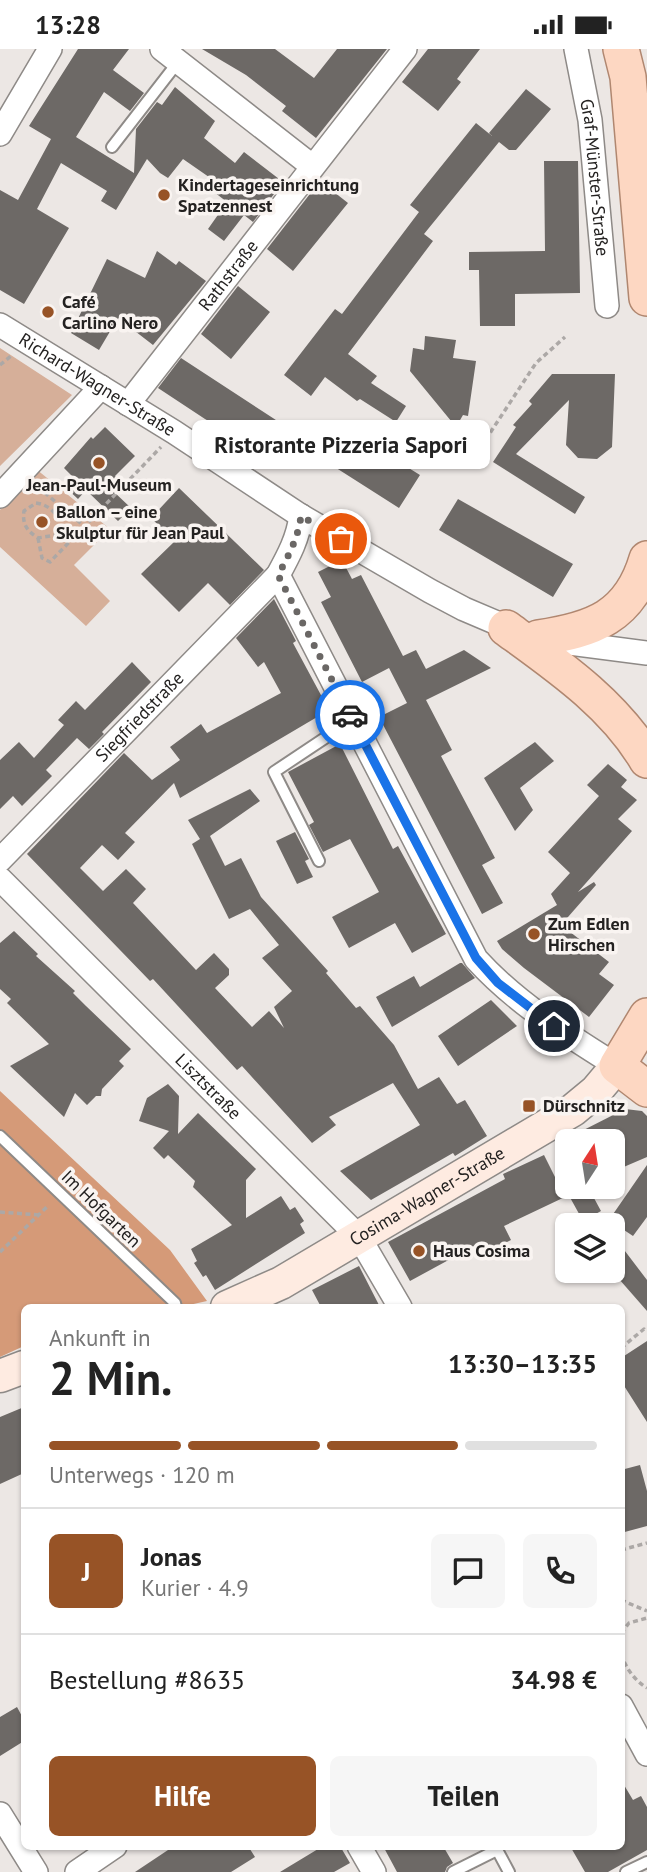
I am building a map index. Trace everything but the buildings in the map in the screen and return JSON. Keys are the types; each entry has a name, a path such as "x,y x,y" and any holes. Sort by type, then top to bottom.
{"main road":[{"path":"621,49 628,77 647,298"},
{"path":"522,633 587,628 609,615 630,596 647,559"},
{"path":"522,633 543,655 592,695 627,732 647,759"},
{"path":"647,1016 617,1066 647,1089"},
{"name":"Cosima-Wagner-Straße","path":"234,1304 281,1283 573,1109 596,1091 617,1066"},
{"path":"0,1376 21,1368"}],"street":[{"path":"0,134 50,49"},
{"name":"Rathstraße","path":"128,404 405,49"},
{"name":"Graf-Münster-Straße","path":"576,49 590,120 607,306"},
{"path":"170,55 312,166"},
{"name":"Richard-Wagner-Straße","path":"0,325 174,432 301,516 430,591 522,633 580,645 647,653"},
{"path":"0,496 101,387"},
{"path":"301,516 299,533 278,575 476,958 498,983 534,1012 617,1066"},
{"name":"Siegfriedstraße","path":"0,860 278,575"},
{"name":"Lisztstraße","path":"0,879 359,1237 398,1304"},
{"path":"625,1713 647,1752"},
{"path":"0,1814 21,1848"},
{"path":"22,1850 36,1872"},
{"path":"77,1872 109,1850"},
{"path":"361,1850 374,1872"}],"lane":[{"path":"112,147 170,55"},
{"path":"319,861 274,772 352,720"},
{"name":"Im Hofgarten","path":"0,1136 173,1304"},
{"path":"453,1872 492,1850"},
{"path":"497,1850 509,1872"},
{"path":"626,1872 647,1862"}],"path":[{"path":"467,468 536,363 565,337"},
{"path":"38,538 42,558 50,562 174,432"},
{"path":"21,473 84,526"},
{"path":"36,503 51,510 60,521 60,529 56,535 38,538 26,529 24,511 36,503"},
{"path":"51,510 56,503"},
{"path":"0,1252 61,1195"},
{"path":"0,1212 39,1215"},
{"path":"625,1345 644,1329 647,1332"},
{"path":"625,1548 647,1543"},
{"path":"625,1602 647,1611"},
{"path":"625,1628 629,1623 647,1618"},
{"path":"625,1665 639,1683 647,1688"}],"shaded area":[{"path":"0,348 72,395 0,466"},
{"path":"36,469 110,529 74,565 110,601 86,626 0,547 0,510"},
{"path":"0,1091 170,1250 207,1301 194,1304 21,1304 21,1347 0,1357"}],"way so far":[{"path":"341,539 301,516 299,533 278,575 350,715"}],"place":[{"name":"Kindertageseinrichtung Spatzennest","path":"164,195"},
{"name":"Café Carlino Nero","path":"48,312"},
{"name":"Jean-Paul-Museum","path":"99,463"},
{"name":"Ballon – eine Skulptur für Jean Paul","path":"42,522"},
{"name":"Ristorante Pizzeria Sapori","path":"341,539"},
{"name":"Zum Edlen Hirschen","path":"534,934"},
{"name":"Dürschnitz","path":"529,1106"},
{"name":"Haus Cosima","path":"419,1251"}],"route":[{"path":"350,715 476,958 498,983 554,1026"}]}
